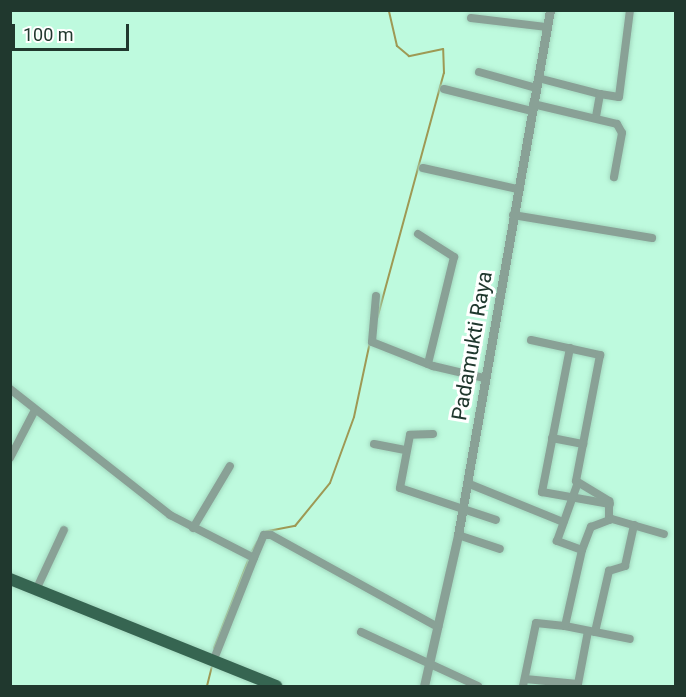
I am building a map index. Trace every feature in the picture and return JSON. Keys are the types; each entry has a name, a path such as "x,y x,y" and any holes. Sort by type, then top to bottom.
{"main road":[{"path":"10,579 214,659 276,687"}],"street":[{"name":"Padamukti Raya","path":"424,687 458,535 550,10"},
{"path":"479,72 619,97 630,10"},
{"path":"471,18 547,27"},
{"path":"444,89 596,117 617,124 622,133 614,177"},
{"path":"596,117 600,94"},
{"path":"423,168 517,189"},
{"path":"513,215 652,238"},
{"path":"418,234 454,257 428,364"},
{"path":"376,296 372,342 428,364 484,378"},
{"path":"531,340 600,355 577,485 563,522 558,545 582,550"},
{"path":"570,348 542,492 572,500 610,504"},
{"path":"10,389 101,466 192,528 254,558"},
{"path":"10,458 36,410"},
{"path":"433,434 412,433 406,450 400,488 496,520"},
{"path":"552,438 583,444"},
{"path":"374,444 406,450"},
{"path":"192,528 230,466"},
{"path":"467,483 563,522"},
{"path":"577,485 610,504"},
{"path":"609,520 610,504"},
{"path":"566,626 582,550 591,527 609,520 664,534"},
{"path":"630,639 592,631 566,626 536,623 524,683 579,685 592,631 609,571 626,566 634,525"},
{"path":"36,590 64,530"},
{"path":"214,659 264,535 271,535 438,627"},
{"path":"458,535 500,549"},
{"path":"361,632 431,660 477,687"}],"waterway":[{"path":"377,319 444,73 443,49 409,56 397,46 389,10"},
{"path":"263,532 295,526 330,483 354,417 370,342"},
{"path":"251,553 257,542"},
{"path":"214,648 249,558"},
{"path":"207,686 212,666"}]}
